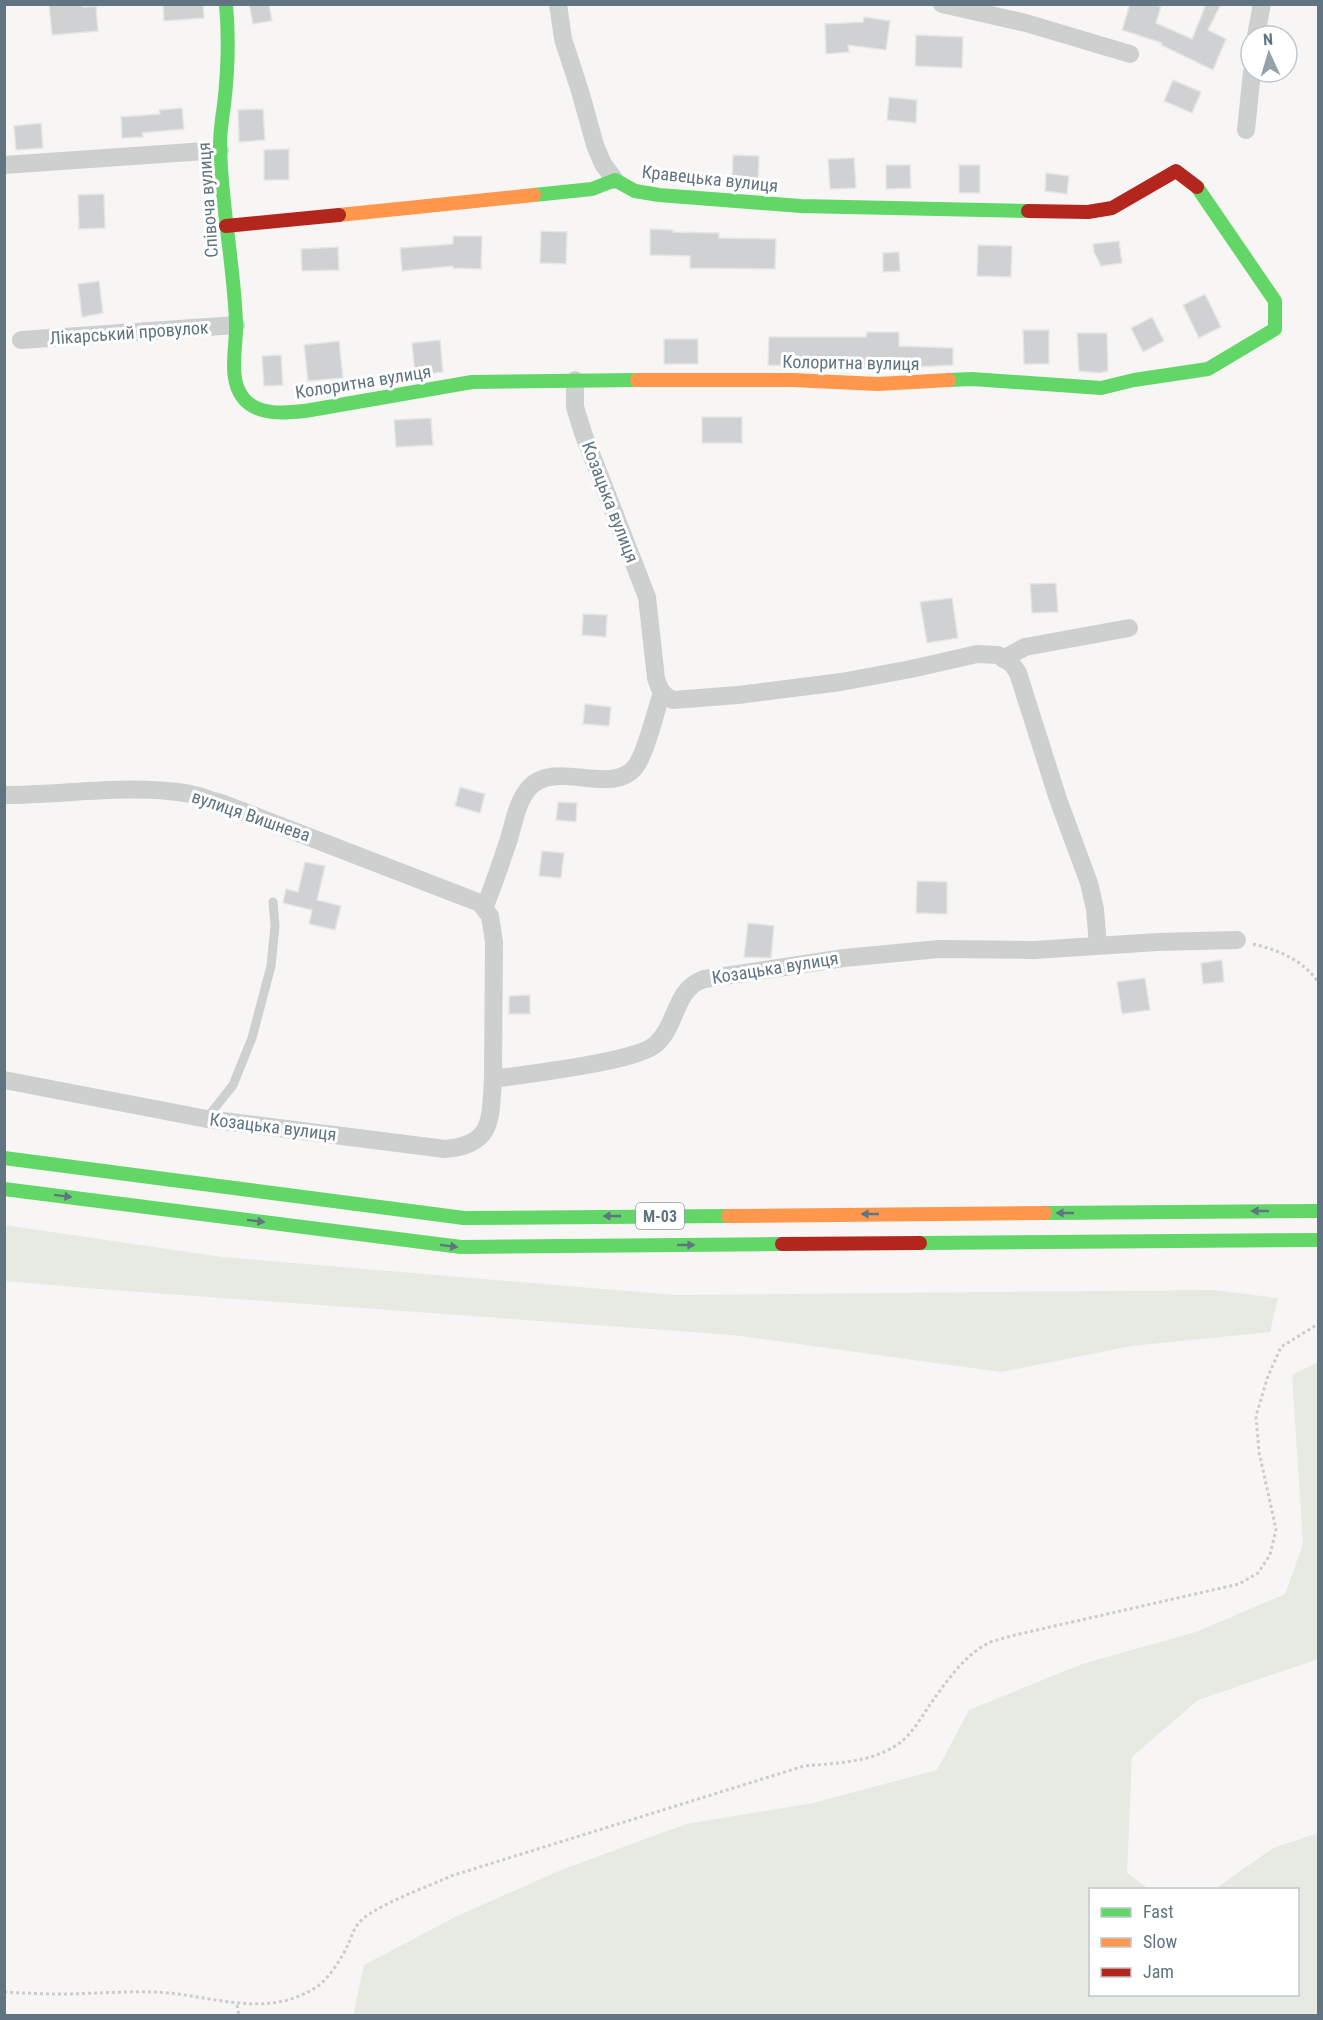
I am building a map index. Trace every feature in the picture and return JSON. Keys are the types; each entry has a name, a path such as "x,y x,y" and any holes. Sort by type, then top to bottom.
{"main road":[{"name":"Співоча вулиця","path":"226,4 227,75 219,150 236,325 236,375 240,393"},
{"name":"Колоритна вулиця","path":"240,393 251,405 280,413 305,411 472,382 692,379 878,384 972,379 1101,388 1134,380 1208,369 1275,330 1275,301 1196,186 1176,171 1154,184"},
{"name":"Кравецька вулиця","path":"226,226 592,189 615,180 635,191 659,195 801,206 1088,212 1112,208 1154,184"},
{"name":"М-03","path":"4,1158 464,1218 1318,1211"},
{"name":"М-03","path":"4,1189 461,1247 1318,1240"}],"street":[{"path":"558,4 563,39 595,146 603,164 615,180"},
{"path":"942,4 1026,23 1130,54"},
{"path":"1258,24 1262,4"},
{"path":"1246,130 1251,84"},
{"path":"4,165 219,150"},
{"name":"Лікарський провулок","path":"21,340 236,325"},
{"name":"Козацька вулиця","path":"574,380 575,406 583,433 647,597 656,678 662,693"},
{"path":"1003,659 1025,647 1129,628"},
{"path":"484,908 494,885 521,801 530,787 544,778 557,776 615,778 635,768 662,693 673,700 738,695 841,682 977,654 998,655 1012,664 1018,673 1058,798 1089,883 1095,909 1098,946"},
{"name":"вулиця Вишнева","path":"4,795 142,789 187,793 221,803 456,893 480,903 484,908"},
{"name":"Козацька вулиця","path":"4,1080 207,1119 446,1149 463,1147 478,1139 488,1127 493,1079 494,942 490,916 484,908"},
{"name":"Козацька вулиця","path":"493,1079 620,1059 646,1051 657,1044 669,1028 677,1005 686,990 694,983 704,979 844,958 927,950 1034,950 1237,940"}],"lane":[{"path":"207,1119 233,1085 252,1038 271,966 275,926 273,902"}],"path":[{"path":"1237,940 1279,951 1312,972 1318,982"},
{"path":"4,1992 60,1994 157,1992 237,2005 293,1999 317,1987 347,1947 358,1923 382,1906 451,1876 804,1766 852,1761 878,1754 902,1741 954,1672 971,1655 992,1642 1239,1584 1258,1573 1270,1555 1276,1528 1259,1452 1256,1416 1268,1376 1281,1347 1318,1324"},
{"path":"237,2005 239,2016"}],"shaded area":[{"path":"4,1225 222,1257 675,1295 1213,1290 1278,1298 1270,1332 1131,1346 1001,1372 733,1335 5,1281"},
{"path":"1318,1362 1318,1659 1198,1700 1132,1757 1127,1873 1148,1888 1089,1888 1089,1996 1299,1996 1299,1888 1216,1888 1273,1848 1318,1833 1318,2015 353,2015 364,1965 455,1917 561,1870 686,1824 813,1803 937,1770 969,1710 1082,1664 1196,1632 1285,1594 1303,1544 1292,1375"}],"building":[{"path":"49,4 96,6 98,31 52,35"},
{"path":"163,4 203,4 204,18 164,21"},
{"path":"249,4 269,4 272,21 253,24"},
{"path":"1130,4 1152,4 1161,7 1156,23 1192,39 1206,4 1221,4 1208,30 1226,39 1213,70 1161,45 1162,43 1122,30"},
{"path":"864,17 890,21 886,50 848,45 849,52 826,54 825,24 863,22"},
{"path":"916,35 963,37 962,68 915,66"},
{"path":"1173,80 1201,92 1192,113 1164,101"},
{"path":"889,97 917,100 916,123 887,120"},
{"path":"182,108 184,129 142,133 143,137 122,138 121,117 160,114 159,110"},
{"path":"263,109 265,140 239,142 238,110"},
{"path":"41,123 43,148 16,150 14,126"},
{"path":"289,149 289,180 264,180 264,150"},
{"path":"733,155 759,156 758,188 732,186"},
{"path":"854,158 856,188 830,189 828,159"},
{"path":"886,165 910,165 911,188 886,189"},
{"path":"959,165 980,165 980,193 959,193"},
{"path":"1046,173 1069,176 1067,194 1045,191"},
{"path":"104,194 105,228 79,229 78,195"},
{"path":"650,229 719,233 719,238 776,239 775,269 690,268 690,256 650,255"},
{"path":"541,231 567,232 566,264 540,263"},
{"path":"453,236 482,236 481,269 453,268 453,266 402,271 400,248 453,244"},
{"path":"1119,241 1122,263 1101,266 1093,244"},
{"path":"978,245 1012,246 1011,277 977,276"},
{"path":"338,247 339,270 302,271 301,249"},
{"path":"899,252 900,271 883,272 883,253"},
{"path":"99,281 103,313 82,317 78,284"},
{"path":"1205,294 1221,327 1199,338 1183,305"},
{"path":"1152,317 1164,341 1143,352 1131,328"},
{"path":"1023,330 1049,330 1049,364 1024,364"},
{"path":"867,332 899,332 899,346 953,348 953,365 878,369 768,365 769,337 866,337"},
{"path":"1077,333 1107,333 1108,371 1100,373 1079,371"},
{"path":"664,339 698,339 698,364 664,364"},
{"path":"440,340 443,372 415,375 412,343"},
{"path":"339,341 343,378 308,381 304,345"},
{"path":"281,355 283,385 264,386 262,356"},
{"path":"702,417 742,417 742,443 702,443"},
{"path":"431,418 433,445 396,447 394,420"},
{"path":"1056,583 1058,612 1032,613 1030,584"},
{"path":"952,598 958,638 927,643 920,602"},
{"path":"583,614 607,615 606,637 582,635"},
{"path":"585,704 611,707 609,726 583,724"},
{"path":"460,787 485,794 480,813 455,806"},
{"path":"558,802 577,803 576,822 556,820"},
{"path":"542,851 564,853 561,878 539,876"},
{"path":"305,862 325,866 317,900 341,906 335,930 309,924 312,910 283,903 286,889 298,892"},
{"path":"917,881 947,882 947,914 916,913"},
{"path":"748,923 774,926 771,958 744,957"},
{"path":"1222,960 1224,982 1203,984 1201,963"},
{"path":"1145,978 1150,1010 1122,1014 1117,982"},
{"path":"530,995 530,1014 509,1014 509,996"}],"traffic: fast":[{"path":"226,4 228,54 220,136 221,168 235,301 234,372 239,391 244,399 265,411 290,412 472,382 637,380"},
{"path":"534,195 592,189 615,180 635,191 659,195 801,206 1028,211"},
{"path":"949,380 972,379 1101,388 1134,380 1208,369 1275,329 1275,301 1197,187"},
{"path":"4,1158 464,1218 728,1216"},
{"path":"4,1189 461,1247 782,1244"},
{"path":"1045,1213 1318,1211"},
{"path":"920,1243 1318,1240"}],"traffic: slow":[{"path":"339,215 534,195"},
{"path":"637,380 792,380 878,384 949,380"},
{"path":"728,1216 1045,1213"}],"traffic: jam":[{"path":"1028,211 1088,212 1112,208 1176,171 1197,187"},
{"path":"226,226 339,215"},
{"path":"782,1244 920,1243"}]}
